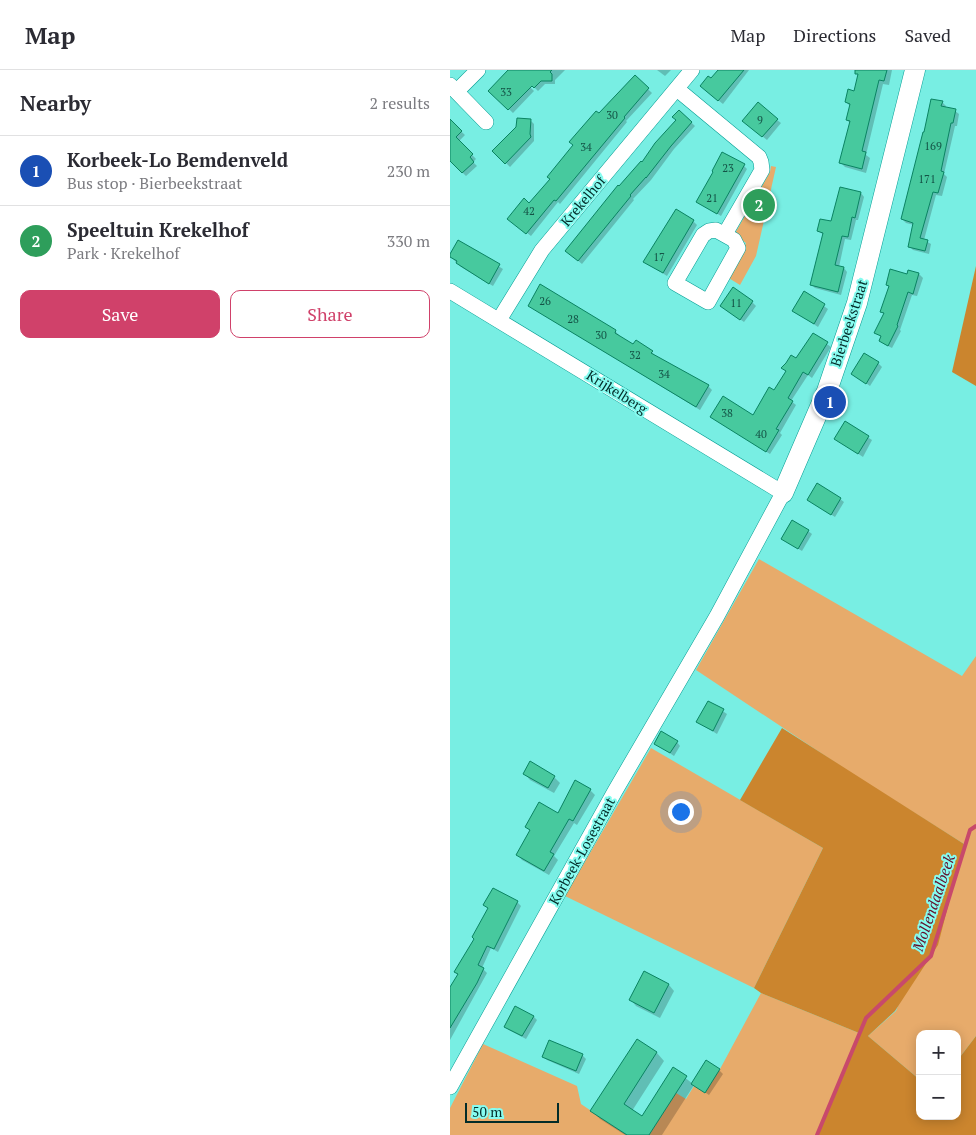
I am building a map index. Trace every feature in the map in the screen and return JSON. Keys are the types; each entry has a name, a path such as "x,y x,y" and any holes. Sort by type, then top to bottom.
{"street":[{"path":"478,70 454,88 486,122"},
{"name":"Krekelhof","path":"499,320 542,250 692,70"},
{"name":"Bierbeekstraat","path":"717,616 783,493 827,391 857,303 915,70"},
{"path":"677,89 759,157 761,162 762,170 725,234"},
{"path":"716,230 725,234 734,240 738,248 708,302 675,283 703,235 709,231 716,230"},
{"name":"Krijkelberg","path":"450,291 783,493"},
{"name":"Korbeek-Losestraat","path":"450,1087 620,783 717,616"}],"shaded area":[{"path":"771,166 776,167 756,256 740,285 727,277 746,243 734,235 770,172"},
{"path":"976,266 976,386 952,372"},
{"path":"759,559 962,676 976,656 976,1036 961,1056 961,1030 916,1030 916,1077 868,1036 896,1011 964,844 851,773 696,670"},
{"path":"782,728 964,844 938,945 895,1011 868,1036 916,1077 916,1120 961,1120 961,1056 976,1036 976,1135 816,1135 859,1033 761,993 754,988 823,848 740,800"},
{"path":"651,748 823,848 754,988 565,896"},
{"path":"761,993 859,1033 816,1135 649,1135 676,1093 686,1099 694,1086 720,1069"},
{"path":"483,1044 577,1086 581,1104 627,1135 450,1135 450,1108"}],"building":[{"path":"508,70 552,70 550,72 552,74 552,81 541,81 534,88 532,86 508,110 488,91"},
{"path":"718,70 744,70 718,101 700,86 708,76 711,78"},
{"path":"855,70 887,70 884,81 879,80 862,151 866,152 862,169 839,163 850,121 846,120 850,104 845,102 848,89 854,91 858,74 855,74"},
{"path":"635,75 649,88 556,201 554,200 526,234 507,219 524,198 529,203 550,179 547,177 573,145 569,142 596,111 599,113"},
{"path":"931,99 943,101 941,106 956,109 953,123 951,123 941,171 944,172 938,193 933,192 920,238 928,240 925,251 908,247 913,223 901,219"},
{"path":"758,102 778,119 762,137 742,121"},
{"path":"679,110 692,122 630,195 578,261 565,251 618,185 642,162 655,143 676,120 672,117"},
{"path":"517,118 531,119 531,137 505,164 492,151 516,127"},
{"path":"450,119 462,131 456,137 473,154 470,157 474,162 462,173 450,161"},
{"path":"722,152 745,164 717,214 696,202"},
{"path":"840,187 861,192 855,218 852,217 848,237 842,236 835,265 844,267 838,292 810,285 823,233 817,231 820,219 831,221"},
{"path":"676,209 694,220 663,273 643,262"},
{"path":"458,240 500,264 489,284 456,263 457,261 450,257"},
{"path":"890,269 907,274 908,270 919,273 913,294 908,292 898,326 888,346 879,341 881,336 874,333 884,313 880,312 889,286 886,285"},
{"path":"540,284 616,330 615,333 633,344 636,340 653,351 651,353 709,385 696,407 528,306"},
{"path":"733,287 753,301 740,320 720,306"},
{"path":"804,291 825,304 814,324 792,311"},
{"path":"813,333 828,342 808,375 803,372 788,398 793,401 776,429 779,430 766,452 710,417 723,396 753,415 769,387 774,390 786,371 781,368 791,355 796,358"},
{"path":"864,353 879,362 866,384 851,374"},
{"path":"845,421 869,436 858,454 834,439"},
{"path":"817,483 841,498 831,515 807,500"},
{"path":"792,520 809,530 798,549 781,539"},
{"path":"708,701 724,709 713,731 696,722"},
{"path":"661,731 678,741 670,753 654,744"},
{"path":"530,761 555,776 548,788 523,774"},
{"path":"575,780 591,789 573,821 569,819 550,852 554,854 544,871 516,855 530,830 525,827 539,802 558,813"},
{"path":"493,888 518,901 494,949 487,946 478,965 484,968 450,1028 450,987 458,974 454,972 474,939 472,937 488,908 483,905"},
{"path":"644,971 669,984 654,1013 629,1000"},
{"path":"515,1006 534,1016 522,1036 504,1027"},
{"path":"637,1039 657,1052 624,1104 642,1116 673,1067 687,1076 649,1135 627,1135 590,1111"},
{"path":"549,1040 583,1054 576,1071 542,1057"},
{"path":"706,1060 720,1069 705,1093 691,1084"}],"waterway":[{"name":"Mollendaalbeek","path":"817,1135 866,1018 931,956 970,830 976,826"}],"place":[{"name":"Speeltuin Krekelhof","path":"759,205"},
{"name":"Korbeek-Lo Bemdenveld","path":"830,402"}]}
